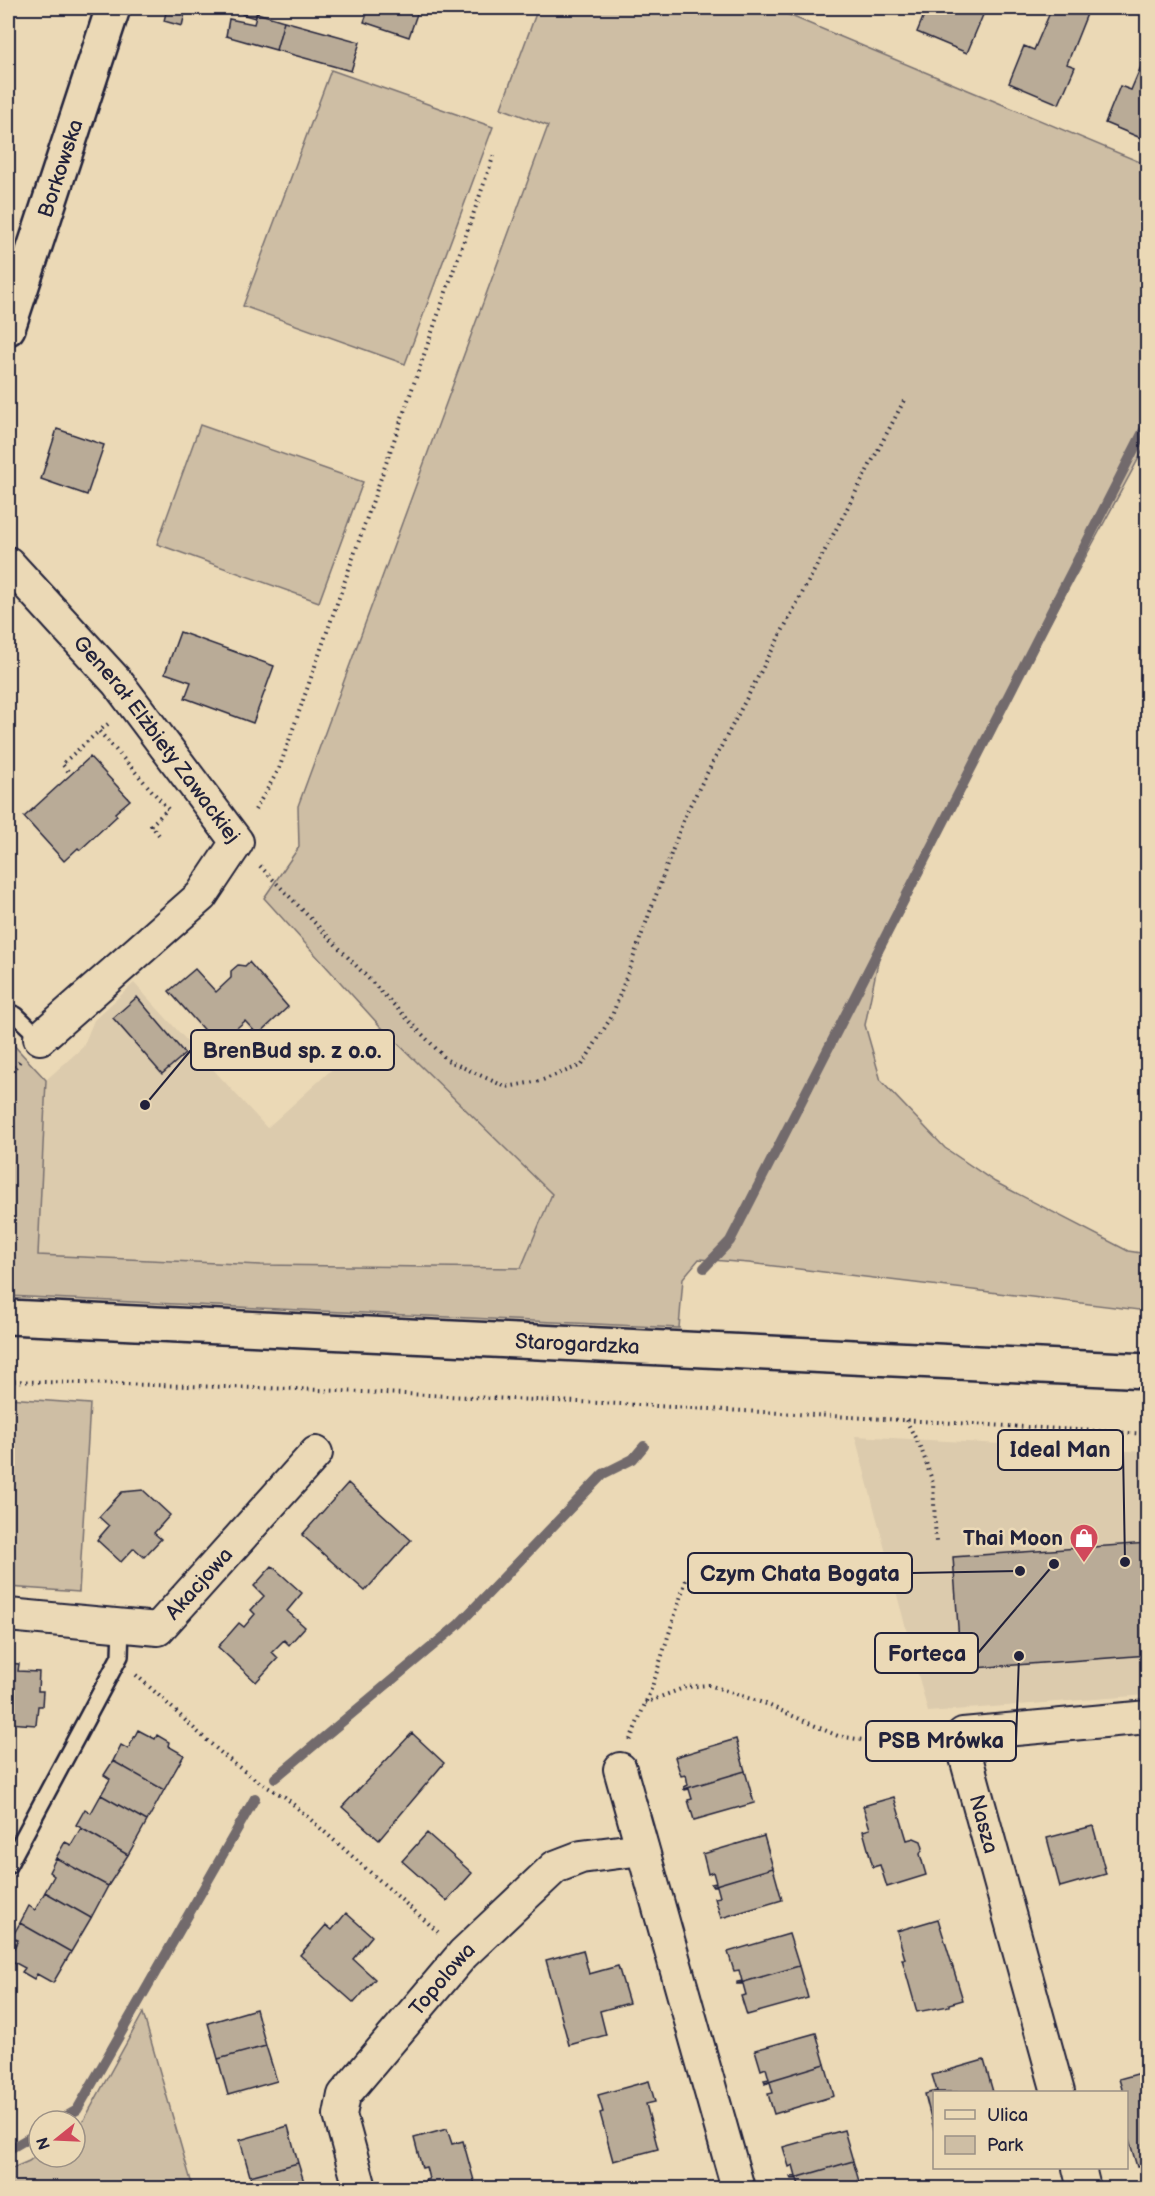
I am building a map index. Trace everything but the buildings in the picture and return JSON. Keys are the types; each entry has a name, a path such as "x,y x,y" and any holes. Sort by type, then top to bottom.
{"main road":[{"name":"Borkowska","path":"8,328 113,8"},
{"name":"Starogardzka","path":"8,1317 1148,1371"}],"street":[{"name":"Generał Elżbiety Zawackiej","path":"8,563 117,682 237,842 201,896 40,1038"},
{"name":"Akacjowa","path":"8,1615 158,1629 316,1453"},
{"path":"965,1754 963,1734 1148,1717"},
{"name":"Nasza","path":"965,1754 1058,2091"},
{"path":"620,1769 738,2188"},
{"name":"Topolowa","path":"360,2188 340,2115 344,2095 463,1954 555,1867 581,1857 642,1849"},
{"path":"1079,2169 1084,2188"}],"lane":[{"path":"8,1012 16,1015 40,1038"},
{"path":"8,1866 120,1656 121,1625"}],"path":[{"path":"495,152 279,769 237,842 447,1060 506,1087 540,1082 582,1065 612,1016 687,813 906,397"},
{"path":"69,771 62,764 110,722 105,715"},
{"path":"99,731 168,809 151,825 159,836"},
{"path":"8,1381 297,1389 1148,1434"},
{"path":"906,1420 922,1451 933,1483 936,1543"},
{"path":"620,1769 645,1703 686,1580 697,1574"},
{"path":"117,1662 137,1675 213,1747 268,1788 285,1797 463,1954"},
{"path":"645,1703 664,1694 709,1685 766,1704 838,1736 895,1743 911,1749 965,1754"}],"shaded area":[{"path":"134,983 267,1128 380,1026 552,1194 521,1268 261,1265 37,1255 46,1080 83,1047 94,1020"},
{"path":"855,1436 1147,1452 1147,1695 928,1712"}],"green space":[{"path":"538,8 772,8 1147,165 1147,443 885,928 865,1025 881,1081 945,1148 995,1182 1128,1251 1147,1254 1147,1311 699,1259 683,1278 679,1328 8,1296 8,1039 46,1080 38,1255 261,1265 521,1268 552,1194 380,1026 264,898 299,847 298,806 548,126 501,108"},
{"path":"331,70 493,127 405,364 243,306"},
{"path":"200,425 363,482 319,602 157,544"},
{"path":"8,1398 90,1404 79,1592 8,1587"},
{"path":"143,2013 193,2188 8,2188 8,2170 27,2162 27,2169 87,2169 87,2115"}],"waterway":[{"path":"704,1268 730,1241 1148,422"},
{"path":"275,1778 459,1624 603,1474 633,1459 644,1446"},
{"path":"78,2109 255,1798"},
{"path":"8,2150 27,2139"}],"place":[{"name":"BrenBud sp. z o.o.","path":"145,1105"},
{"name":"Ideal Man","path":"1125,1562"},
{"name":"Forteca","path":"1054,1564"},
{"name":"Thai Moon","path":"1084,1564"},
{"name":"Czym Chata Bogata","path":"1020,1571"},
{"name":"PSB Mrówka","path":"1019,1656"}]}
